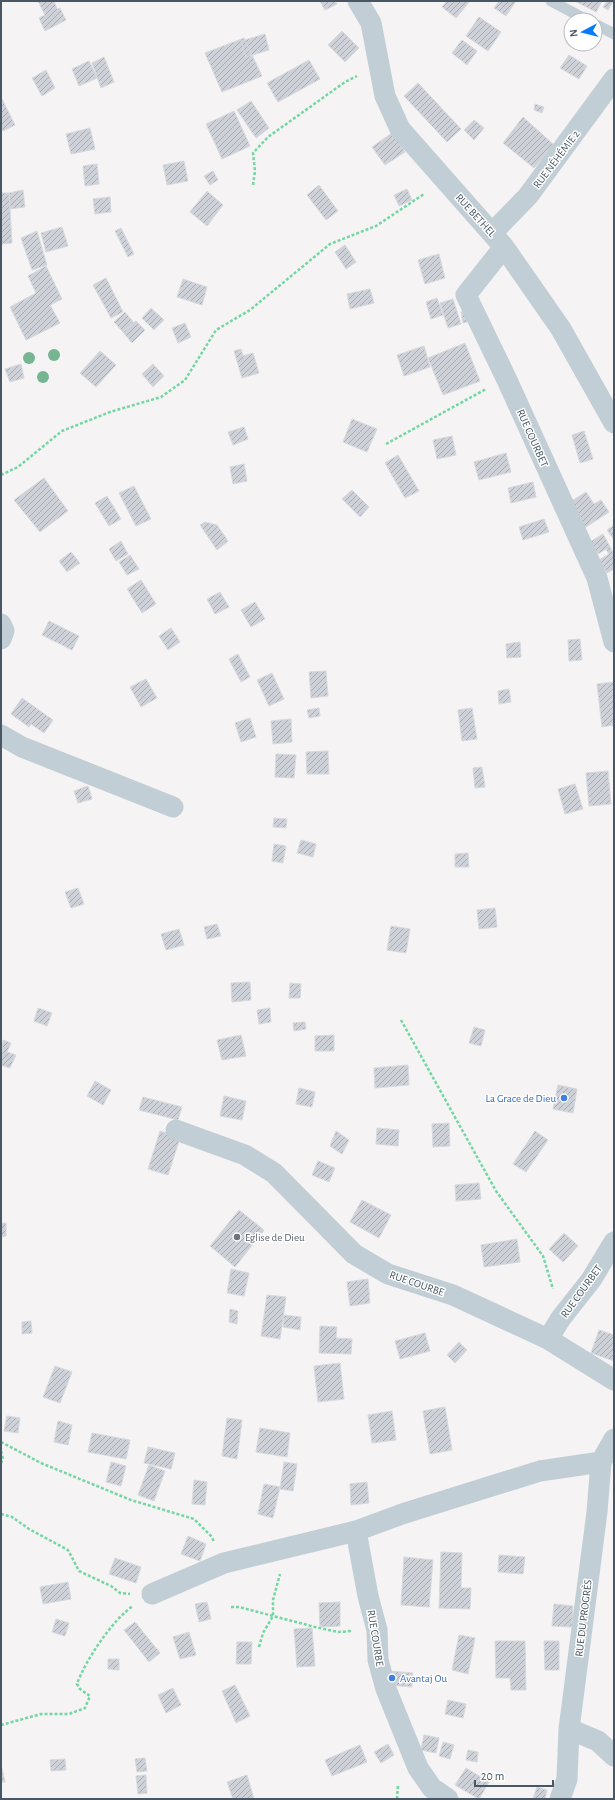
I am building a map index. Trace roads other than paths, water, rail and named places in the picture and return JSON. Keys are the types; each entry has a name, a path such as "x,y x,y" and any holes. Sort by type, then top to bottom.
{"street":[{"name":"RUE BETHEL","path":"358,1 371,23 385,96 400,129 498,240 561,329 614,423"},
{"name":"RUE NÉHÉMIE 2","path":"498,240 528,196 614,79"},
{"name":"RUE COURBET","path":"498,240 466,294 507,380 597,578 614,642"},
{"path":"1,624 4,630 1,640"},
{"path":"1,735 22,747 173,807"},
{"name":"RUE COURBE","path":"176,1130 245,1155 274,1173 354,1254 388,1274 453,1295 548,1339 614,1380"},
{"name":"RUE COURBET","path":"548,1339 561,1318 591,1280 614,1242"},
{"name":"RUE DU PROGRÈS","path":"560,1799 567,1779 569,1729 601,1462 614,1439"},
{"path":"152,1594 224,1563 356,1531 402,1514 540,1471 601,1462"},
{"name":"RUE COURBE","path":"356,1531 368,1596 377,1630 378,1660 386,1689 418,1768 432,1788 448,1799"},
{"path":"569,1729 598,1741 613,1753"}],"lane":[{"path":"551,1 572,12"},
{"path":"603,28 614,34"}],"place":[{"name":"La Grace de Dieu","path":"564,1098"},
{"name":"Eglise de Dieu","path":"237,1237"},
{"name":"Avantaj Ou","path":"392,1678"}]}
